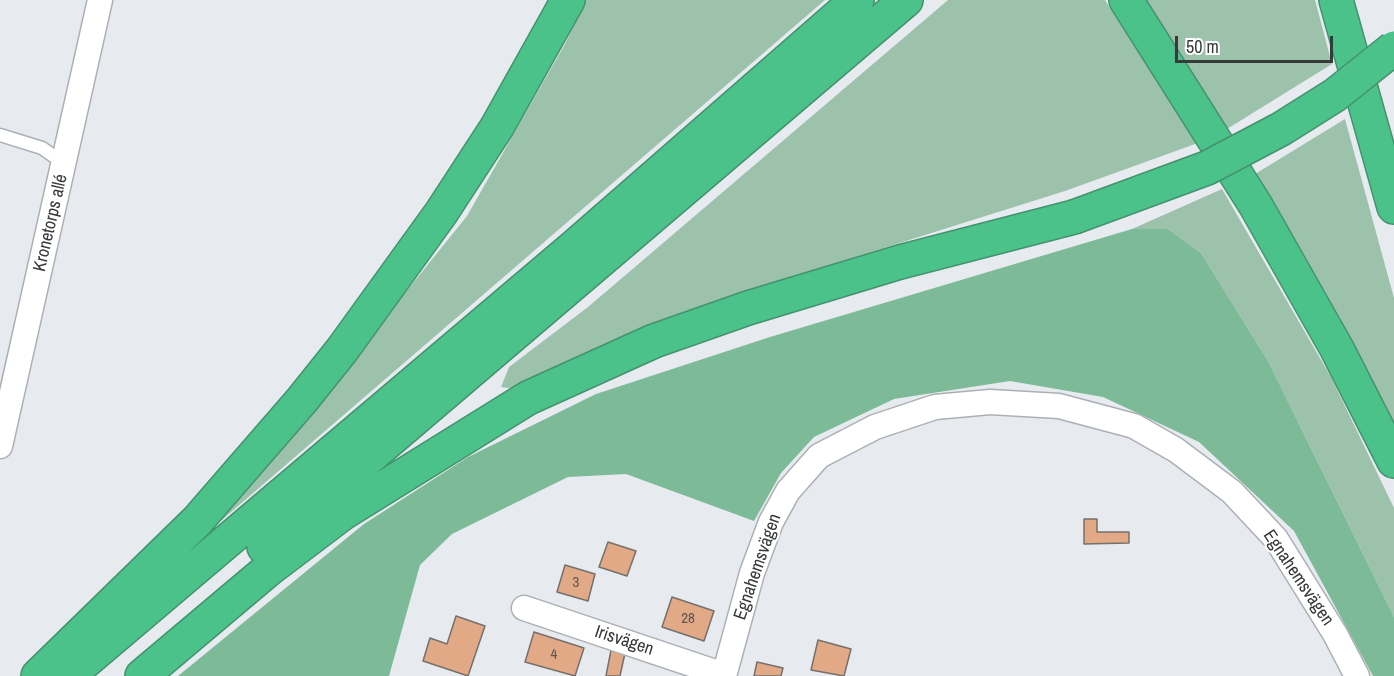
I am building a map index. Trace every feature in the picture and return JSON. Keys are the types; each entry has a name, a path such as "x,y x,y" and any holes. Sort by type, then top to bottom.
{"highway":[{"path":"38,676 197,521 302,400 342,350 441,213 497,127 568,0"},
{"path":"68,676 574,247 857,0"},
{"path":"116,676 906,0"},
{"path":"1126,0 1256,207 1337,349 1394,461"},
{"path":"1336,0 1394,207"},
{"path":"142,676 269,569 343,513 528,398 654,341 748,308 900,262 1074,217 1207,168 1272,134 1335,95 1394,48"}],"street":[{"name":"Kronetorps allé","path":"0,446 100,0"},
{"name":"Egnahemsvägen","path":"724,675 752,573 771,522 788,490 819,456 875,427 935,407 990,402 1059,406 1134,426 1176,450 1195,464 1232,492 1276,539 1335,634 1357,676"},
{"name":"Irisvägen","path":"524,608 724,675"}],"lane":[{"path":"0,135 42,148 65,164"}],"green space":[{"path":"586,0 825,0 201,538 322,396 467,216 565,44"},
{"path":"948,0 1105,0 1198,143 1065,191 731,296 515,389 501,387 509,367 588,307"},
{"path":"1147,0 1315,0 1332,64 1227,129"},
{"path":"1345,119 1394,298 1394,434 1255,174"},
{"path":"1222,189 1331,377 1394,508 1394,617 1268,361 1201,253 1168,229 1132,229"},
{"path":"1132,229 1168,229 1201,253 1268,361 1394,617 1394,676 1373,676 1294,531 1199,442 1103,397 1010,381 894,399 814,437 781,473 754,521 626,474 568,477 452,534 420,565 389,676 178,676 364,524 468,457 596,394 770,337"}],"building":[{"path":"1084,519 1097,519 1097,532 1129,532 1129,543 1084,544"},
{"path":"608,542 636,551 627,576 599,567"},
{"path":"565,565 595,574 588,601 557,592"},
{"path":"672,597 714,611 704,641 662,627"},
{"path":"456,616 485,626 468,676 423,661 430,638 447,644"},
{"path":"534,632 584,648 575,676 525,662"},
{"path":"818,640 851,649 844,676 811,670"},
{"path":"611,650 625,653 620,676 606,676"},
{"path":"757,662 783,668 781,676 754,676"}]}
